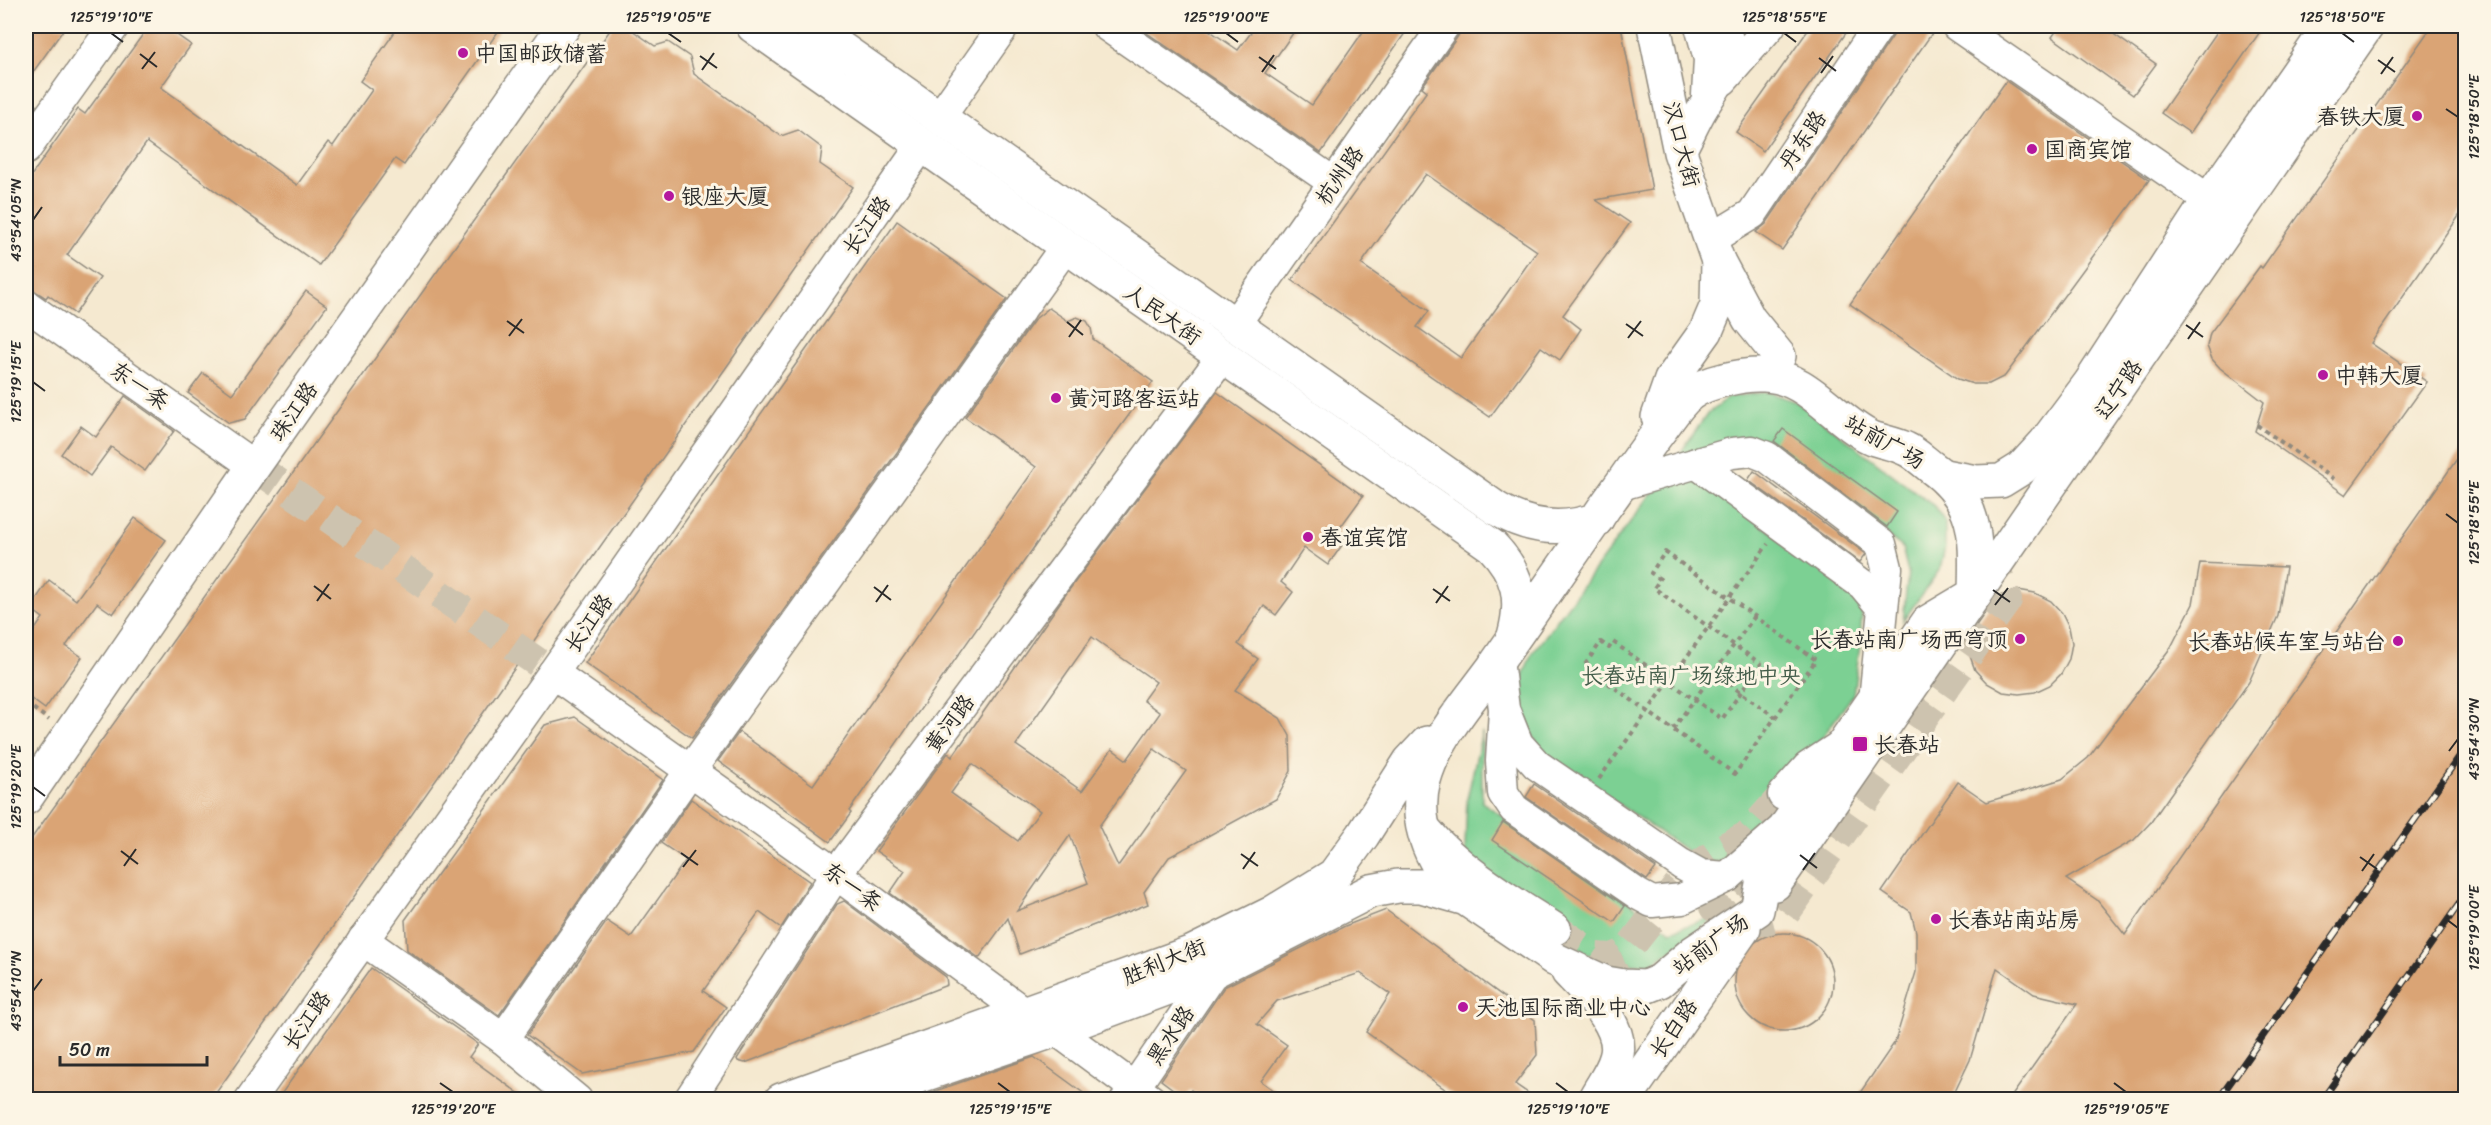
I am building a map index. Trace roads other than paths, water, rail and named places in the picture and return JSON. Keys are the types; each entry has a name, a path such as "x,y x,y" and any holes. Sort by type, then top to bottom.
{"main road":[{"name":"珠江路","path":"26,798 254,466 564,26"},
{"name":"人民大街","path":"753,26 1492,546 1512,572 1520,606 1506,648"},
{"name":"人民大街","path":"810,26 1512,518 1542,527 1582,524 1597,519"},
{"name":"汉口大街","path":"1654,26 1680,152 1715,250"},
{"name":"辽宁路","path":"1944,476 1976,482 2001,481 2022,468 2045,443 2090,383 2209,200 2330,26"},
{"name":"辽宁路","path":"1855,749 1975,594 2367,26"},
{"path":"1715,250 1749,319 1779,356"},
{"path":"1658,417 1671,380 1706,331 1717,305 1715,250"},
{"path":"1621,484 1631,454 1671,400 1694,377 1724,360 1758,354 1788,357 1839,387 1887,425 1907,449"},
{"name":"站前广场","path":"1763,375 1784,378 1799,386 1870,437 1907,449 1944,476 1958,489 1971,517 1976,539 1975,594 1928,622 1874,701 1855,749 1785,810 1764,874 1756,910 1694,952 1660,981 1645,987 1606,983 1556,945 1466,899 1440,871 1429,849 1422,825 1420,802 1430,764 1465,706 1621,484 1678,406 1691,394 1706,385 1763,375"},
{"name":"胜利大街","path":"781,1100 1026,1014 1193,952 1272,913 1334,875 1363,835 1410,761 1465,706"},
{"name":"长白路","path":"1624,1100 1756,910 1855,749"},
{"name":"胜利大街","path":"849,1100 1056,1030 1214,971 1371,891 1398,886 1421,886 1466,899"},
{"name":"长白路","path":"1556,945 1599,1003 1618,1039 1617,1056 1593,1100"}],"street":[{"path":"26,148 114,26"},
{"path":"940,117 1004,26"},
{"path":"1107,26 1334,182"},
{"name":"杭州路","path":"1234,324 1444,26"},
{"path":"1680,152 1708,91 1709,59 1700,26"},
{"path":"1722,81 1728,62 1728,38 1725,26"},
{"path":"1700,112 1722,81 1770,26"},
{"name":"丹东路","path":"1715,250 1752,214 1879,26"},
{"path":"1958,26 2209,200"},
{"name":"长江路","path":"250,1100 553,673 922,145"},
{"path":"503,1039 690,771 1066,246"},
{"name":"东一条","path":"26,305 254,466"},
{"name":"黄河路","path":"689,1100 836,874 1223,356"},
{"path":"1621,484 1732,453 1752,451 1767,457 1881,544 1887,568 1874,701"},
{"path":"1696,463 1863,585 1882,608"},
{"path":"1506,648 1501,760 1503,793 1514,809 1652,902 1682,899 1727,877 1785,810"},
{"name":"东一条","path":"553,673 836,874 1026,1014 1056,1030 1137,1096"},
{"path":"1504,709 1518,744 1537,765 1681,864 1701,875 1727,877"},
{"path":"1422,825 1443,850 1520,907 1556,945"},
{"path":"363,940 503,1039 577,1100"},
{"name":"黑水路","path":"1137,1096 1214,971"}],"tunnel":[{"path":"254,466 553,673"},
{"path":"1751,866 1714,907 1743,926 1784,915 2007,600 1995,566"},
{"path":"1556,929 1597,957 1613,958 1626,952 1686,875 1723,848 1747,836 1783,795"}],"railway":[{"path":"2218,1100 2466,747"},
{"path":"2322,1100 2466,894"}],"place":[{"name":"中国邮政储蓄","path":"463,53"},
{"name":"春铁大厦","path":"2417,116"},
{"name":"国商宾馆","path":"2032,149"},
{"name":"银座大厦","path":"669,196"},
{"name":"中韩大厦","path":"2323,375"},
{"name":"黄河路客运站","path":"1056,398"},
{"name":"春谊宾馆","path":"1308,537"},
{"name":"长春站南广场西穹顶","path":"2020,639"},
{"name":"长春站候车室与站台","path":"2398,641"},
{"name":"长春站","path":"1860,744"},
{"name":"长春站南站房","path":"1936,919"},
{"name":"天池国际商业中心","path":"1463,1007"}],"park label":[{"name":"长春站南广场绿地中央","path":"1691,675"}]}
